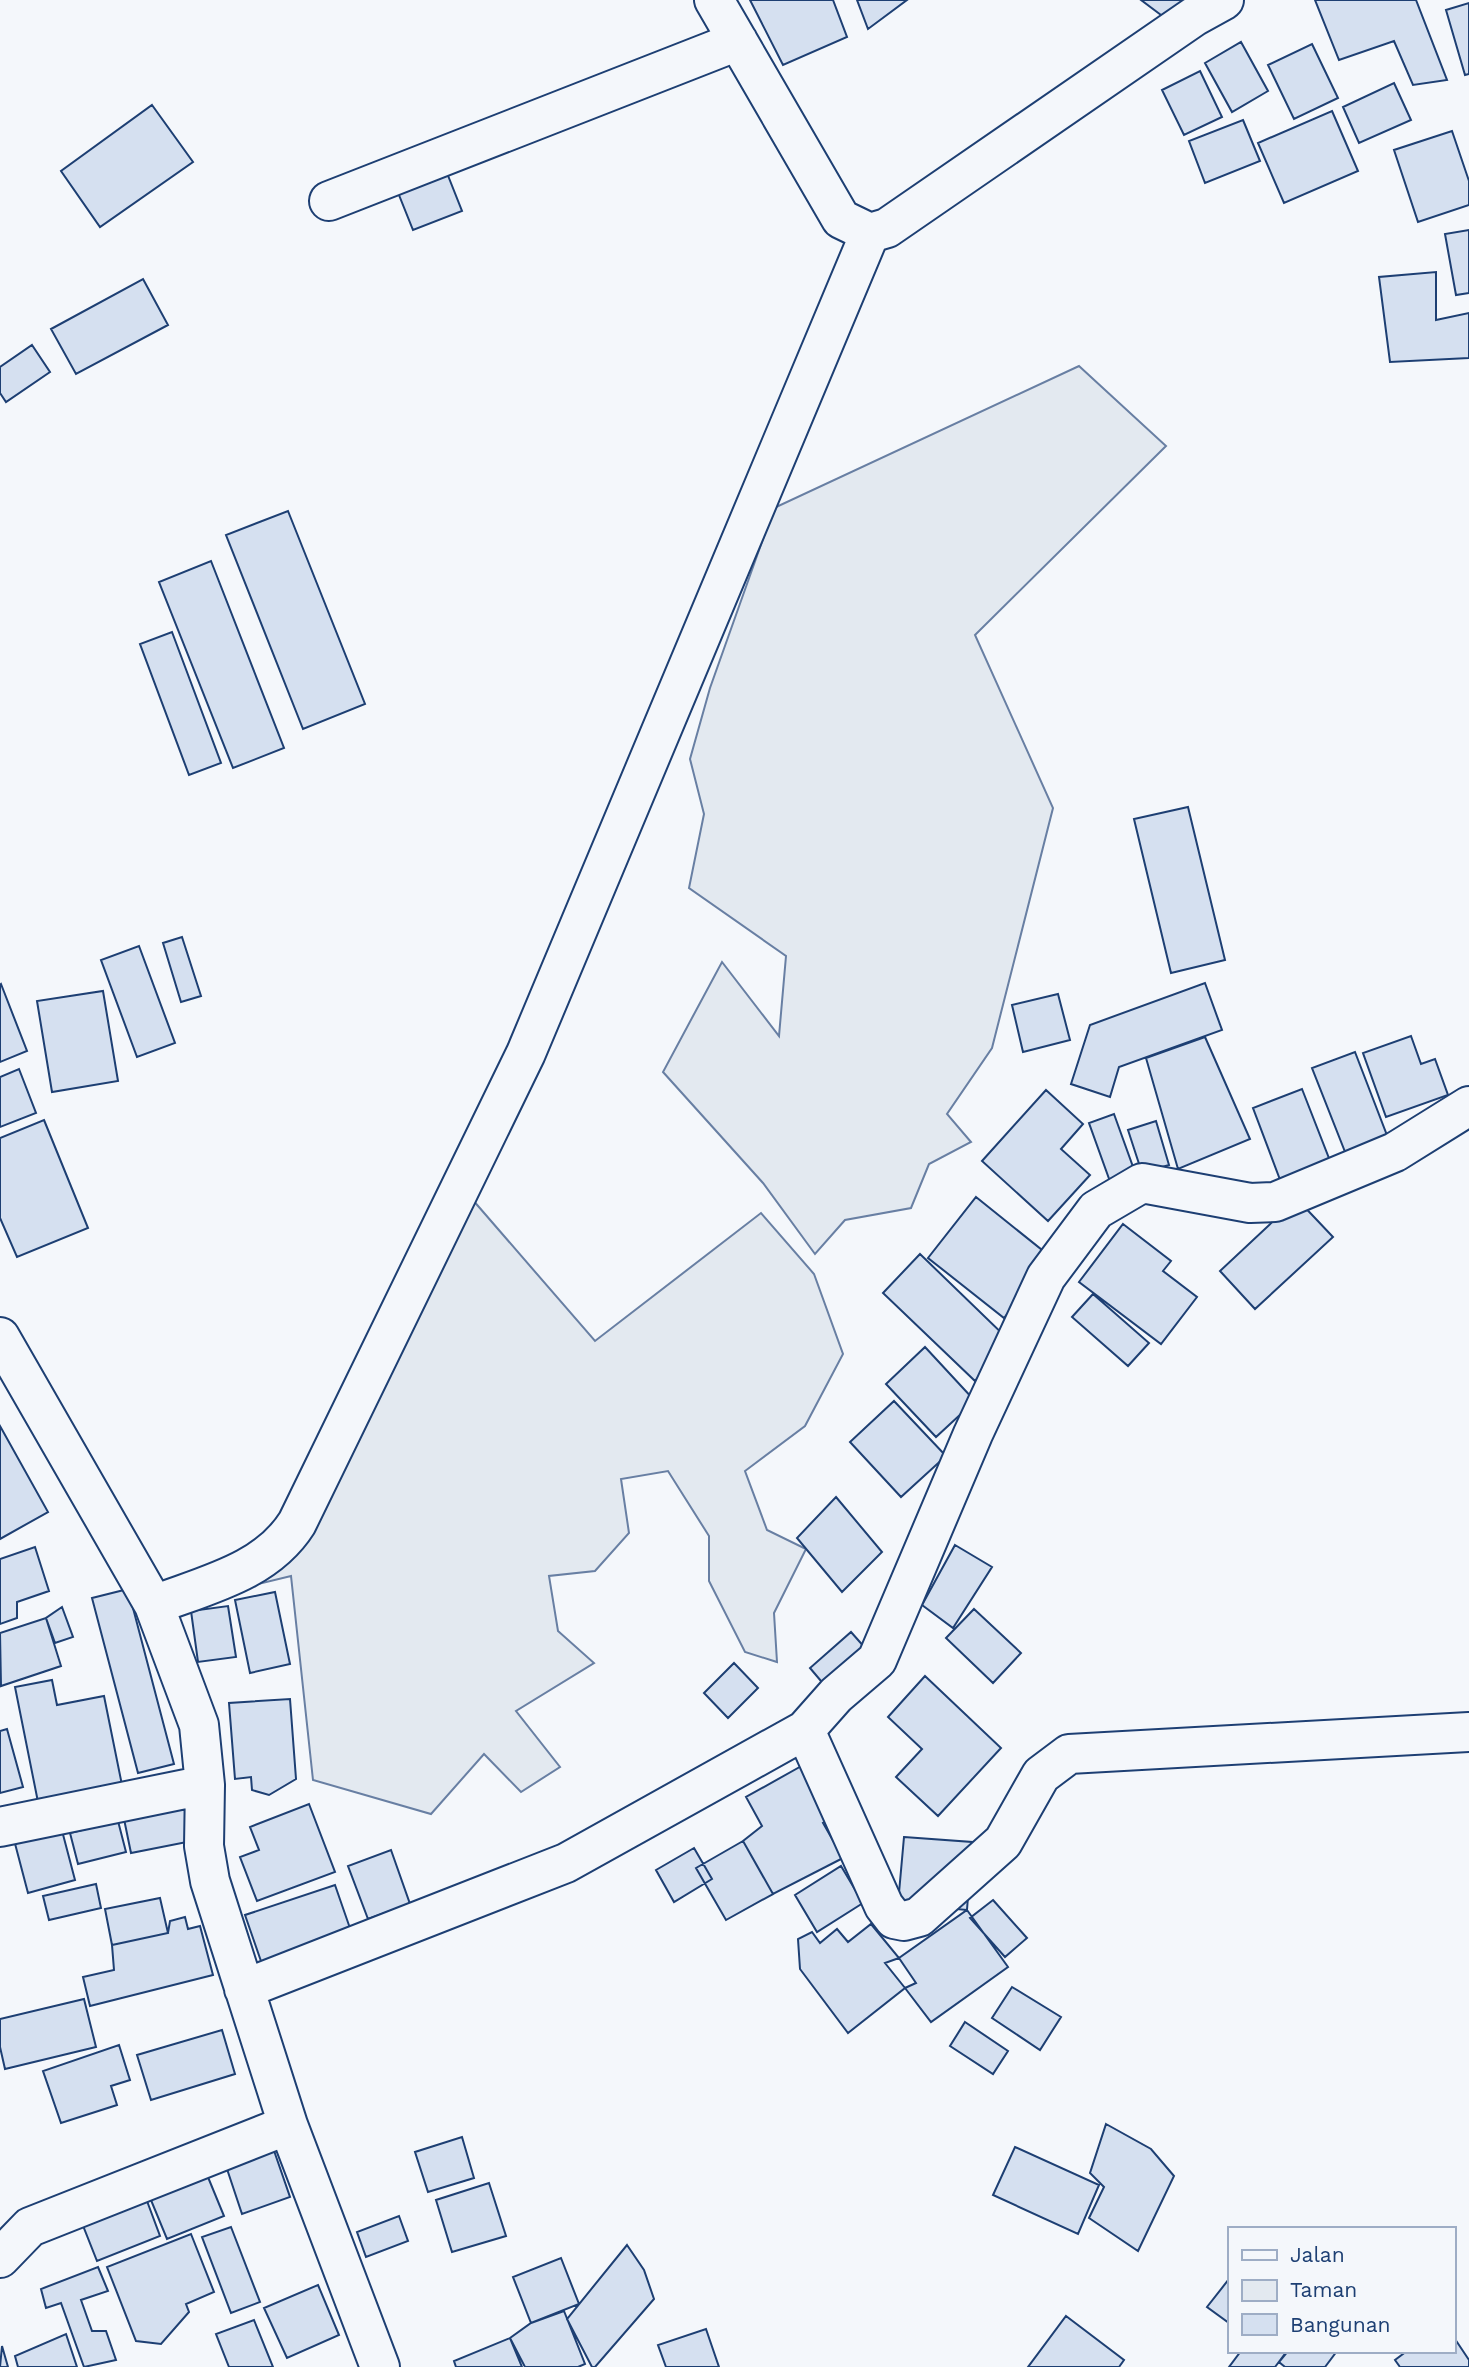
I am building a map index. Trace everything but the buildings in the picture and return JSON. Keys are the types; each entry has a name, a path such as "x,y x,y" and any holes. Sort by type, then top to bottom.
{"street":[{"path":"714,0 841,219 870,233 887,228 1195,16 1224,0"},
{"path":"329,201 738,41"},
{"path":"154,1605 252,1566 272,1555 298,1523 526,1053 870,233"},
{"path":"244,1989 566,1863 805,1731 836,1695 877,1660 973,1434 1046,1278 1096,1210 1142,1183 1250,1203 1275,1202 1395,1152 1469,1106"},
{"path":"0,1337 154,1605 199,1726 205,1785 204,1846 210,1881 288,2125 380,2367"},
{"path":"805,1731 884,1906 894,1919 904,1922 919,1917 1003,1842 1041,1775 1069,1754 1469,1732"},
{"path":"0,1827 205,1785"},
{"path":"0,2258 23,2232 41,2222 288,2125"}],"green space":[{"path":"1079,366 1166,446 975,635 1053,808 992,1048 947,1114 971,1142 929,1164 911,1208 845,1220 815,1254 763,1183 663,1072 722,962 779,1036 786,956 689,888 704,814 690,759 710,688 774,508"},
{"path":"472,1199 595,1341 761,1213 814,1274 843,1354 805,1426 745,1471 767,1530 806,1549 774,1613 777,1662 745,1652 709,1581 709,1536 668,1471 621,1479 629,1533 595,1571 549,1576 558,1631 594,1663 516,1711 560,1767 521,1792 484,1754 431,1814 313,1780 291,1576 250,1586"}]}
